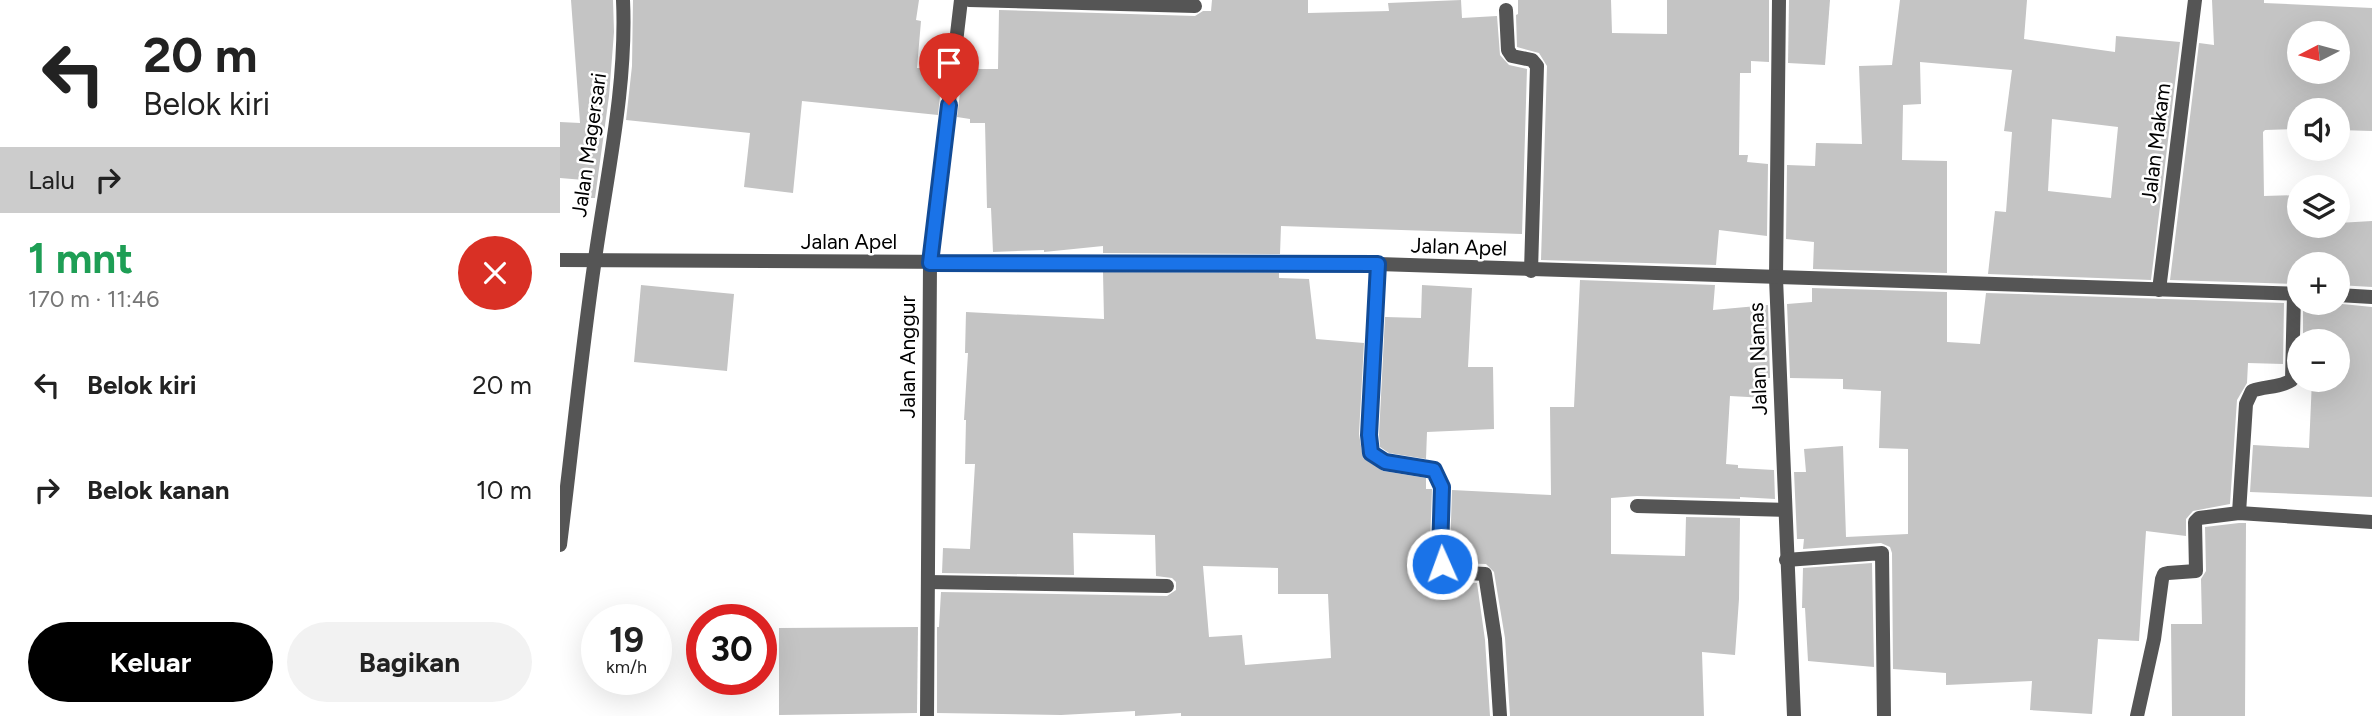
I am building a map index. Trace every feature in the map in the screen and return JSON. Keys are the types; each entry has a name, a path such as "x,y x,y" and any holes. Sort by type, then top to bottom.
{"street":[{"name":"Jalan Magersari","path":"560,545 594,261 618,99 624,22 623,0"},
{"name":"Jalan Anggur","path":"927,716 930,263 961,0"},
{"path":"970,0 1195,6"},
{"name":"Jalan Nanas","path":"1779,0 1776,278 1794,716"},
{"name":"Jalan Makam","path":"2159,290 2195,0"},
{"path":"1506,10 1508,50 1512,55 1532,60 1537,66 1531,271"},
{"name":"Jalan Apel","path":"560,260 1378,264 2287,294"},
{"path":"1378,264 1369,435 1371,453 1385,462 1434,470 1442,487 1442,564 1449,572 1485,575 1495,639 1500,716"},
{"path":"2350,296 2372,297"},
{"path":"2239,513 2246,404 2252,391 2285,385 2292,380 2296,315"},
{"path":"1637,506 1785,510"},
{"path":"2137,716 2154,639 2162,579 2164,574 2168,573 2196,571 2195,522 2199,518 2239,513 2372,522"},
{"path":"1786,560 1882,553 1884,716"},
{"path":"928,582 1167,586"}],"building":[{"path":"571,0 613,0 614,32 609,96 595,198 585,198 584,180 560,178 560,122 580,123"},
{"path":"633,0 919,0 916,20 921,21 917,68 943,68 938,115 802,101 793,193 744,187 750,133 626,120 632,66"},
{"path":"1212,0 1308,0 1308,13 1389,11 1388,3 1461,0 1462,18 1497,16 1500,55 1509,65 1527,69 1522,234 1281,226 1280,254 1103,253 1103,246 1044,252 993,252 991,208 987,208 985,123 970,123 970,119 957,117 963,69 998,69 999,10 1195,16 1203,11 1211,11"},
{"path":"1518,0 1611,0 1612,33 1667,34 1667,0 1769,0 1769,62 1751,61 1751,73 1740,73 1739,155 1748,155 1747,162 1768,164 1767,236 1719,230 1716,265 1541,260 1547,66 1539,53 1517,47"},
{"path":"1789,0 1830,0 1825,65 1788,63"},
{"path":"1900,0 2027,0 2024,39 2115,52 2116,36 2180,42 2151,280 1988,274 1995,211 2006,212 2012,132 2004,131 2012,70 1920,62 1921,104 1903,105 1902,160 1947,161 1947,273 1813,269 1814,242 1786,239 1787,165 1815,166 1816,143 1862,144 1859,66 1892,65","holes":["2052,119 2118,127 2111,198 2048,191"]},
{"path":"2212,0 2264,0 2264,3 2372,8 2372,131 2350,130 2350,98 2287,98 2287,129 2263,132 2264,196 2287,195 2287,238 2350,238 2350,222 2372,221 2372,287 2350,286 2350,252 2287,252 2287,284 2170,280 2199,43 2214,45"},
{"path":"1103,272 1279,273 1279,278 1309,279 1316,339 1364,343 1359,434 1363,458 1383,471 1426,478 1426,489 1432,489 1430,544 1435,567 1445,581 1477,583 1485,640 1490,716 1181,716 1181,713 1135,716 1135,711 1061,715 937,713 937,627 941,592 1167,596 1176,590 1176,582 1172,578 1156,576 1155,535 1073,533 1074,575 942,573 943,548 970,549 975,464 965,464 964,420 968,353 965,353 966,312 1104,319","holes":["1203,566 1278,568 1278,594 1328,594 1331,658 1245,665 1242,635 1209,637"]},
{"path":"1580,280 1715,285 1713,310 1768,305 1770,378 1767,378 1766,398 1730,396 1726,464 1738,465 1738,468 1774,470 1775,499 1637,496 1611,498 1611,554 1685,556 1686,517 1740,518 1735,655 1702,652 1704,716 1510,716 1505,638 1494,572 1486,564 1454,563 1450,552 1452,490 1551,495 1550,407 1574,407"},
{"path":"641,285 734,294 727,371 634,362"},
{"path":"1422,285 1472,288 1468,367 1493,367 1494,429 1427,432 1426,459 1389,453 1380,447 1379,435 1385,317 1421,318"},
{"path":"1812,288 1947,292 1947,342 1980,344 1986,293 2284,303 2283,364 2248,363 2247,383 2237,400 2230,504 2193,511 2186,519 2186,536 2146,531 2139,641 2098,639 2092,714 2030,710 2032,681 1946,685 1946,673 1893,669 1890,547 1881,543 1803,549 1804,539 1797,539 1794,472 1806,472 1804,449 1843,446 1846,537 1908,534 1908,449 1879,448 1881,391 1843,389 1843,379 1790,378 1787,304 1812,302"},
{"path":"2350,305 2372,307 2372,497 2250,492 2253,445 2309,448 2311,392 2350,392 2350,329 2303,329 2303,315 2350,315"},
{"path":"2246,523 2245,716 2172,716 2171,624 2202,624 2201,579 2206,571 2205,527"},
{"path":"1872,563 1874,667 1808,661 1805,608 1802,608 1803,568"},
{"path":"918,627 917,713 779,715 779,628"}],"route":[{"path":"949,105 930,263 1378,264 1369,435 1371,453 1385,462 1434,470 1442,487 1442,564"}]}
